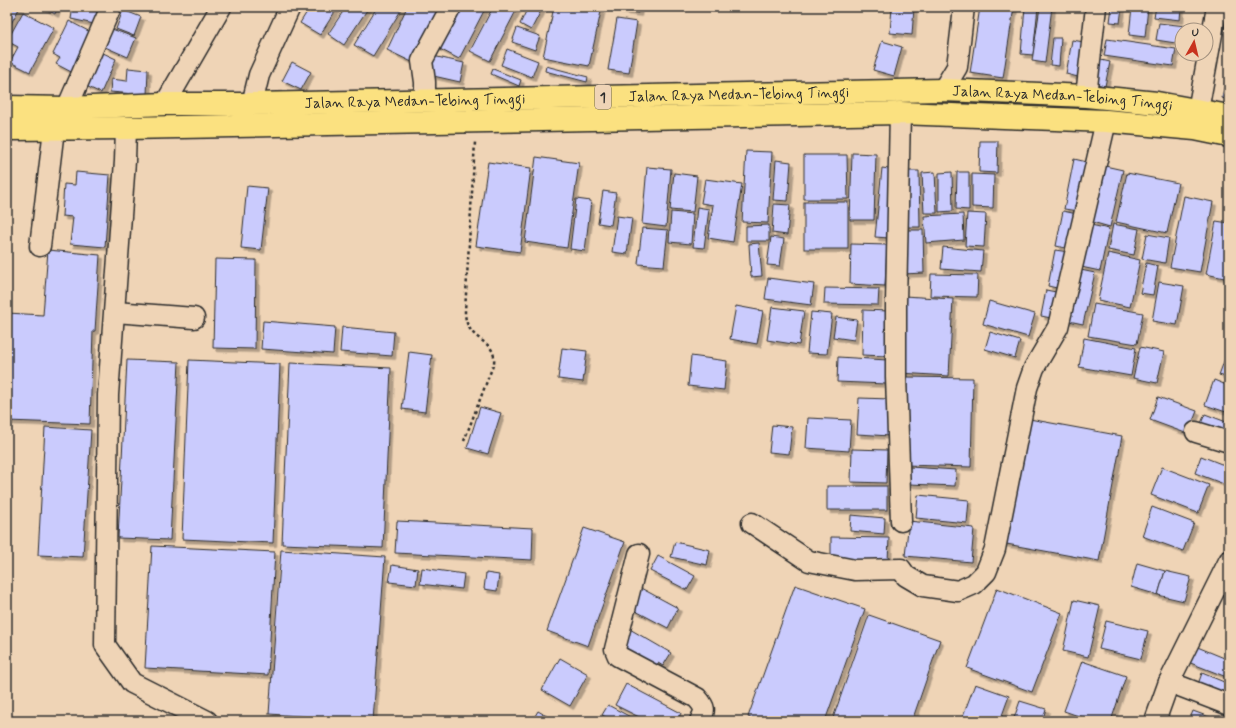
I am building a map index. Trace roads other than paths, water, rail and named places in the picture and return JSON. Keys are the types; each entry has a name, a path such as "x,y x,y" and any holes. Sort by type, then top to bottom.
{"highway":[{"name":"Jalan Raya Medan-Tebing Tinggi","path":"7,107 66,108 165,104 252,104 943,90 1086,96 1157,103 1229,136"},
{"name":"Jalan Raya Medan-Tebing Tinggi","path":"7,129 476,122 900,112 1106,121 1196,120 1229,116"}],"street":[{"path":"66,108 111,7"},
{"path":"165,104 221,7"},
{"path":"252,104 258,75 290,7"},
{"path":"425,100 425,82 422,61 451,7"},
{"path":"943,90 957,67 964,7"},
{"path":"1086,96 1096,7"},
{"path":"1196,120 1217,7"},
{"path":"900,112 896,377 901,521"},
{"path":"752,523 809,561 855,570 901,569 906,576 923,586 958,591 974,584 986,572 995,549 1027,388 1034,368 1058,327 1106,121"},
{"path":"126,128 115,312 108,395 105,645 132,683 207,721"},
{"path":"40,246 54,129"},
{"path":"115,312 194,318"},
{"path":"1196,432 1229,442"},
{"path":"639,554 615,650 618,656 697,698 704,709 704,714 700,721"},
{"path":"1155,721 1169,682 1229,561"},
{"path":"1169,682 1229,705"}]}
